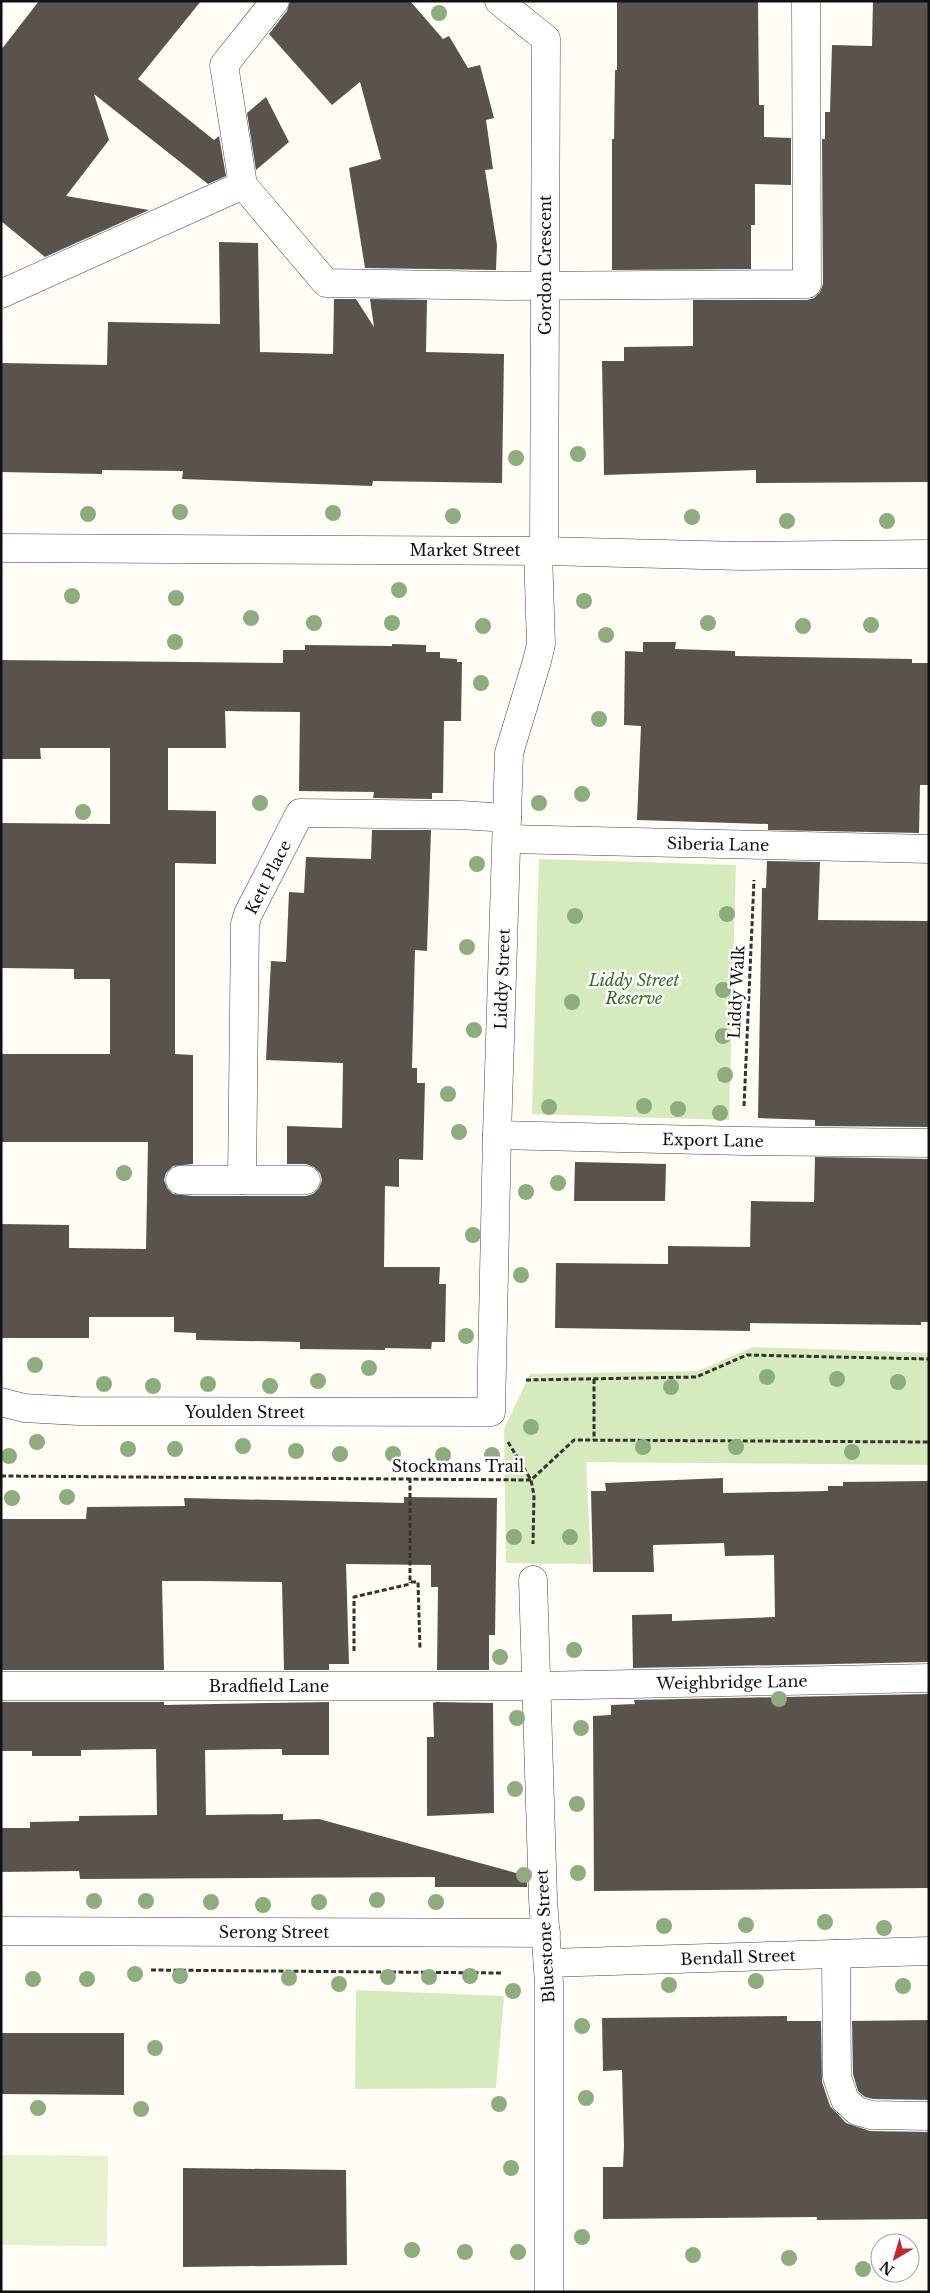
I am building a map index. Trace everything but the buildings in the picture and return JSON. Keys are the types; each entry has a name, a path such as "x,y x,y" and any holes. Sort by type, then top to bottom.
{"street":[{"path":"276,1 224,65 243,185 326,283 545,285 807,284 806,1"},
{"name":"Gordon Crescent","path":"499,1 546,39 541,551"},
{"path":"1,294 243,185"},
{"name":"Market Street","path":"1,548 541,551 742,556 929,554"},
{"name":"Liddy Street","path":"491,1412 497,1135 511,742 538,661 541,644 541,551"},
{"name":"Kett Place","path":"242,1180 245,924 248,914 300,813 461,815 507,828"},
{"name":"Siberia Lane","path":"507,828 755,844 929,849"},
{"name":"Export Lane","path":"497,1135 743,1142 929,1143"},
{"path":"180,1180 306,1180"},
{"name":"Youlden Street","path":"1,1402 24,1408 78,1411 491,1412"},
{"name":"Bluestone Street","path":"533,1580 548,1963 549,2292"},
{"name":"Weighbridge Lane","path":"536,1686 929,1678"},
{"name":"Bradfield Lane","path":"1,1686 536,1686"},
{"name":"Serong Street","path":"1,1931 546,1933"},
{"name":"Bendall Street","path":"548,1963 929,1951"},
{"path":"836,1954 837,2077 845,2100 857,2111 871,2115 929,2116"}],"path":[{"name":"Liddy Walk","path":"743,1142 755,844"},
{"path":"492,1380 696,1377 747,1355 929,1359"},
{"path":"594,1379 594,1440"},
{"path":"491,1412 531,1480 534,1495 533,1580"},
{"name":"Stockmans Trail","path":"1,1476 531,1480 574,1440 929,1442"},
{"path":"410,1478 410,1582"},
{"path":"354,1686 354,1597 410,1584 410,1582 418,1582 420,1686"},
{"path":"149,1970 502,1973"}],"green space":[{"name":"Liddy Street Reserve","path":"539,859 736,865 729,1120 532,1114"},
{"path":"753,1347 929,1353 929,1465 586,1462 591,1564 506,1563 504,1429 530,1374 698,1371"},
{"path":"356,1990 504,1996 496,2088 355,2089"},
{"path":"1,2155 108,2156 107,2246 1,2245"}]}
